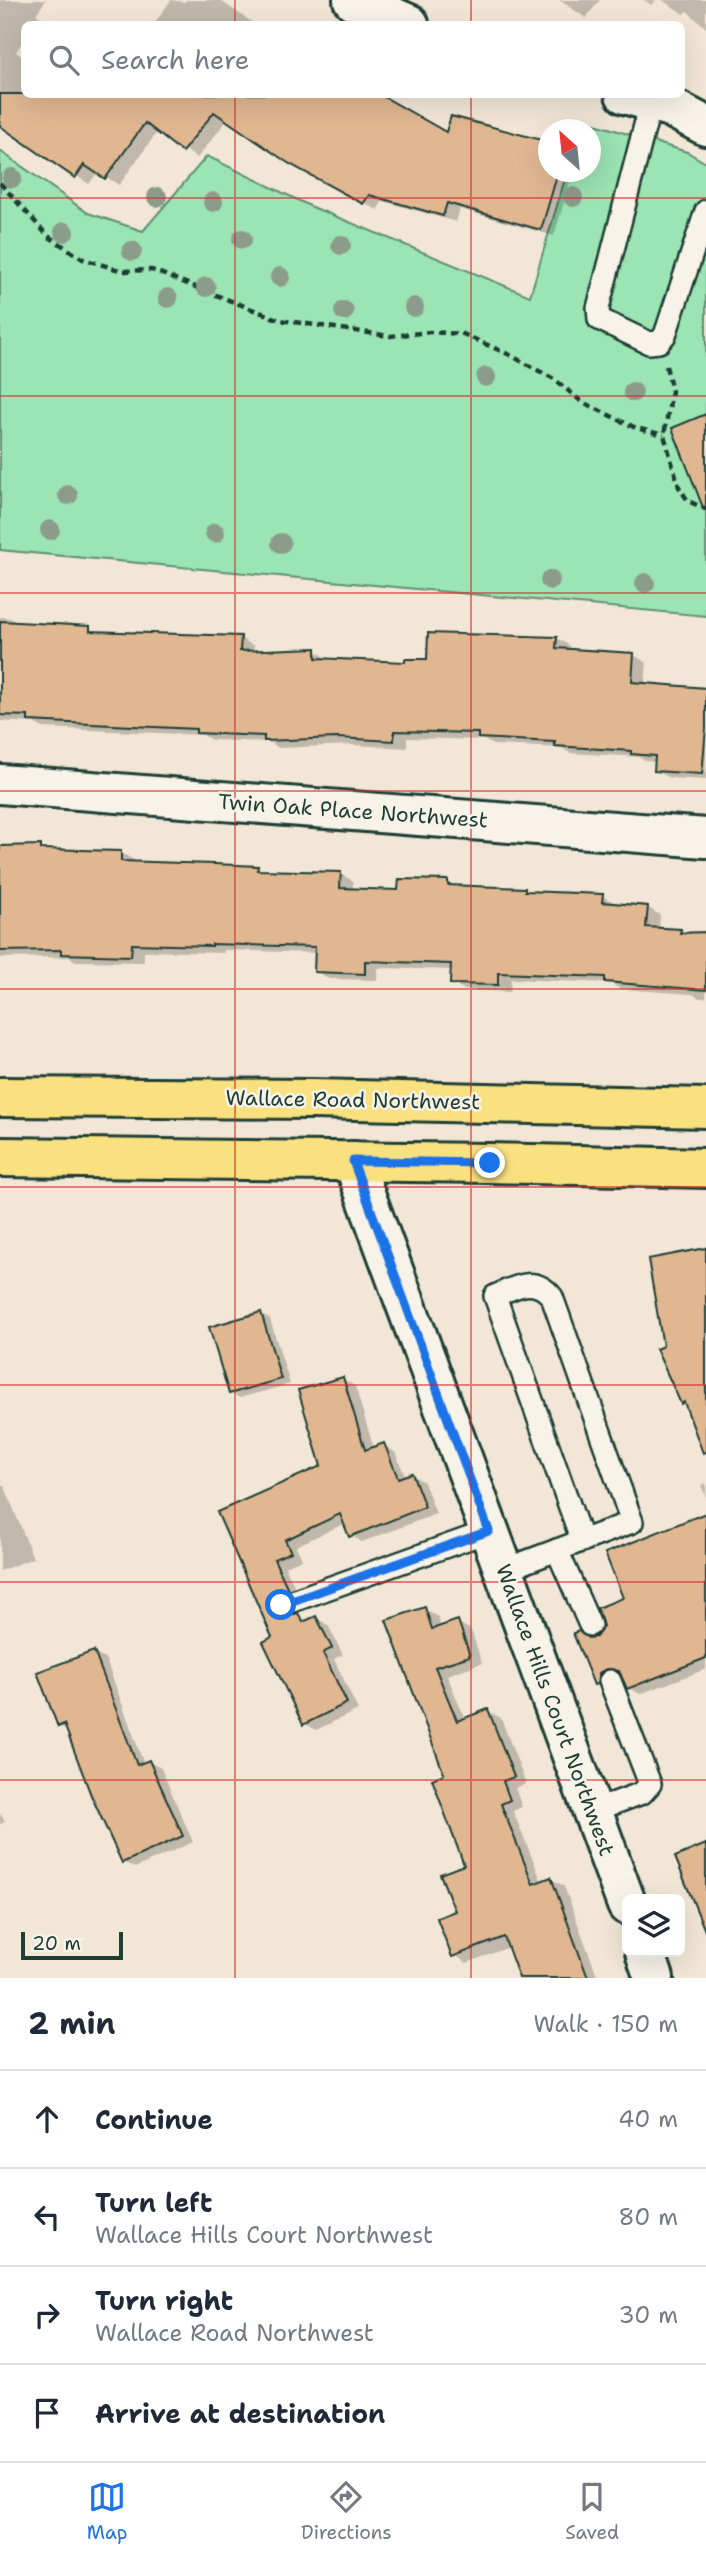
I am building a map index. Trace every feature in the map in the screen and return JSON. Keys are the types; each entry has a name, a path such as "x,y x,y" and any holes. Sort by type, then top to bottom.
{"main road":[{"name":"Wallace Road Northwest","path":"0,1097 326,1099 706,1108"},
{"path":"0,1157 706,1168"}],"street":[{"path":"353,0 402,21"},
{"path":"638,98 670,107 706,125"},
{"name":"Twin Oak Place Northwest","path":"0,784 706,838"},
{"name":"Wallace Hills Court Northwest","path":"353,1161 623,1894"},
{"path":"647,1957 654,1978"}],"lane":[{"path":"638,98 598,308 599,319 649,343 659,342 665,335 706,211"},
{"path":"504,1570 582,1541 632,1522 552,1297 545,1288 523,1283 495,1296 582,1541"},
{"path":"281,1605 489,1531"},
{"path":"557,1550 590,1625"},
{"path":"593,1811 642,1793 650,1784 610,1681"}],"path":[{"path":"0,183 48,236 83,259 123,271 152,270 280,320 390,336 430,332 463,334 554,379 582,402 636,428 664,435"},
{"path":"659,342 672,391 664,435 678,486 688,501 706,509"}],"green space":[{"path":"601,126 687,152 706,163 706,616 0,550 0,151 88,213 143,231 207,156 310,206 530,296 564,182 601,182"}],"building":[{"path":"0,94 21,94 21,98 386,98 446,132 451,116 538,139 538,182 555,182 541,230 447,203 443,216 369,195 363,204 288,163 214,112 182,152 145,123 105,179 84,165 75,178 0,126"},
{"path":"706,414 706,510 704,510 672,428"},
{"path":"0,621 90,626 90,631 241,636 240,651 316,648 316,658 405,662 405,659 427,659 428,633 557,637 556,648 634,653 632,682 706,688 702,774 654,771 655,756 631,754 631,751 555,746 555,742 478,738 478,733 394,731 394,741 337,738 264,741 264,736 196,733 196,729 28,721 28,716 0,715"},
{"path":"41,845 41,849 121,851 121,861 258,866 257,870 341,872 340,888 398,890 399,879 448,880 448,885 603,894 602,902 648,906 646,927 681,929 680,933 706,932 706,990 605,982 605,977 498,973 498,985 450,984 451,964 365,961 365,974 314,972 315,947 132,944 131,956 61,954 61,950 0,951 0,846"},
{"path":"706,1248 706,1452 703,1453 684,1402 681,1404 656,1349 663,1346 648,1259"},
{"path":"261,1312 281,1379 229,1394 209,1327"},
{"path":"343,1377 365,1450 384,1443 398,1478 412,1473 425,1507 349,1537 340,1514 285,1540 291,1552 274,1559 288,1589 272,1596 268,1602 269,1610 279,1618 298,1613 303,1622 316,1616 332,1648 323,1653 347,1703 303,1725 263,1642 272,1637 217,1512 321,1466 298,1390"},
{"path":"706,1513 706,1658 627,1689 619,1671 606,1669 599,1673 597,1684 594,1685 573,1633 579,1631 588,1638 596,1637 603,1626 597,1608 623,1598 605,1553"},
{"path":"425,1607 432,1629 458,1620 470,1656 435,1667 457,1721 488,1709 514,1777 503,1781 510,1800 501,1804 533,1884 551,1877 588,1978 519,1978 504,1937 452,1957 437,1918 455,1911 440,1874 464,1865 432,1779 444,1774 386,1620"},
{"path":"94,1651 137,1765 149,1760 183,1836 122,1863 91,1795 64,1724 58,1727 37,1672"},
{"path":"706,1844 706,1931 705,1931 675,1857"}],"route":[{"path":"281,1605 489,1531 353,1161 490,1163"}]}
